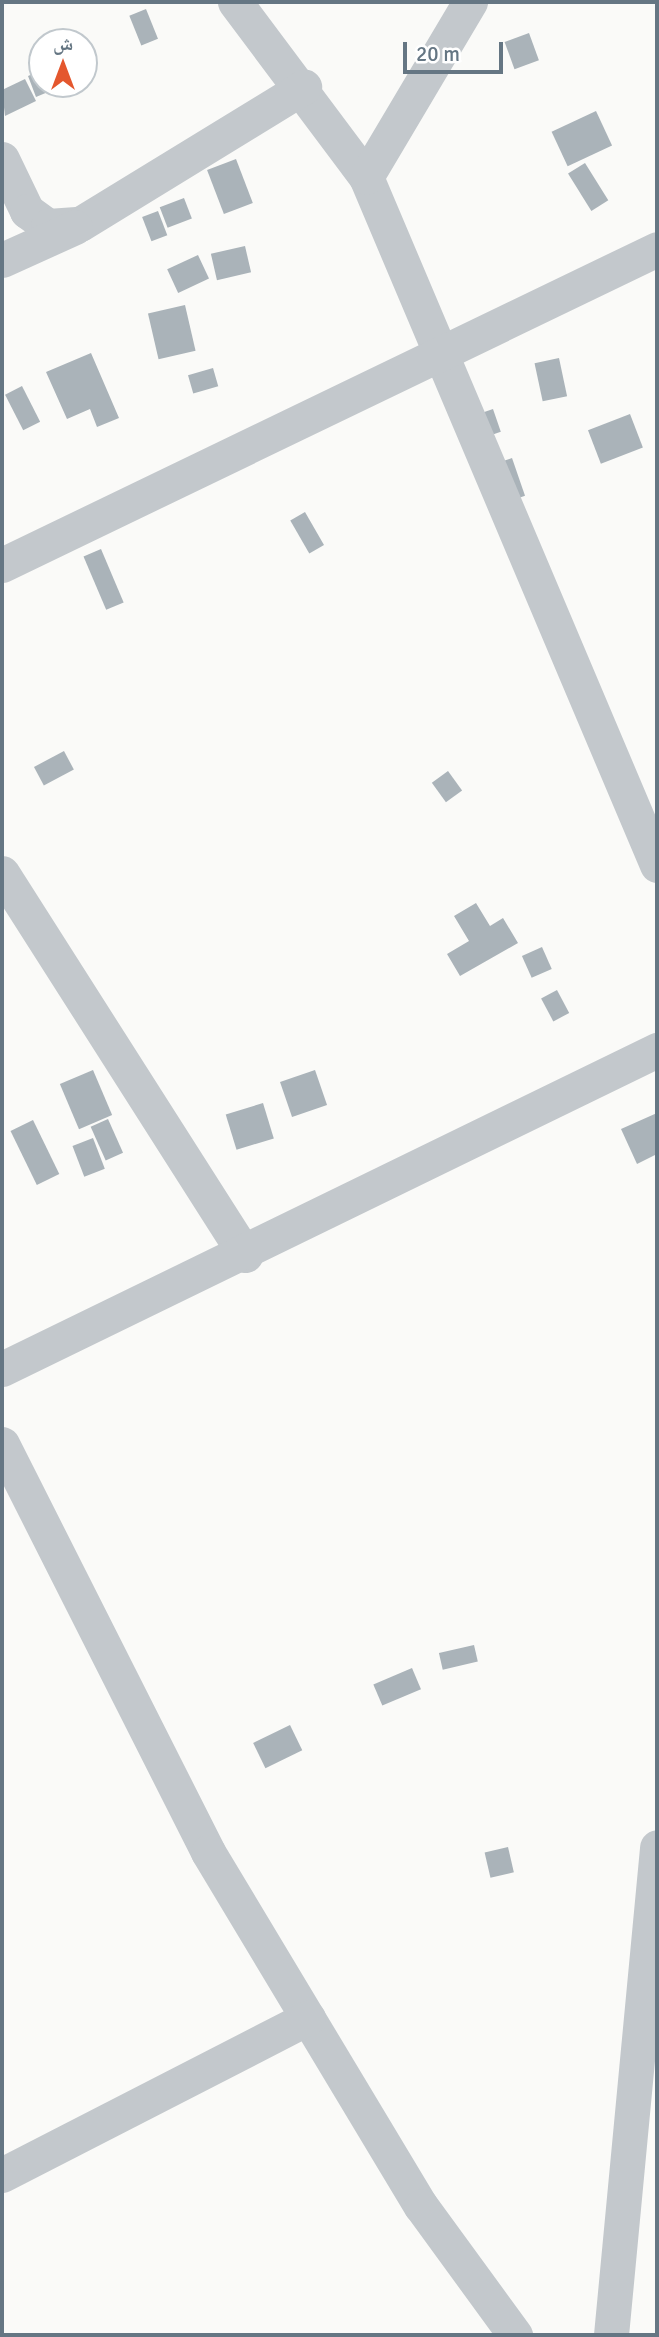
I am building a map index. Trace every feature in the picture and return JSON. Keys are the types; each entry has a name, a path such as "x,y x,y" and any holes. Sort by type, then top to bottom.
{"street":[{"path":"235,2 304,87 366,177 657,865"},
{"path":"366,177 470,2"},
{"path":"2,260 80,224 304,87"},
{"path":"2,159 27,211 48,226 80,224"},
{"path":"2,565 440,351 657,249"},
{"path":"2,873 245,1255"},
{"path":"2,1369 245,1255 657,1050"},
{"path":"2,1444 202,1840 421,2206 515,2335"},
{"path":"611,2335 657,1847"},
{"path":"2,2175 308,2018"}],"building":[{"path":"146,9 158,39 141,45 129,16"},
{"path":"529,33 539,60 514,69 505,42"},
{"path":"25,79 28,98 34,98 36,101 5,116 2,90"},
{"path":"596,111 612,145 568,166 552,132"},
{"path":"236,159 253,203 224,214 207,170"},
{"path":"585,163 608,200 591,211 568,174"},
{"path":"184,198 192,219 168,228 160,207"},
{"path":"158,211 167,235 151,241 142,217"},
{"path":"245,246 251,272 217,280 211,254"},
{"path":"198,255 209,279 178,293 167,269"},
{"path":"185,305 196,351 159,359 148,314"},
{"path":"91,353 119,418 97,427 90,409 67,419 46,372"},
{"path":"559,358 567,396 543,401 535,363"},
{"path":"213,368 218,386 193,393 188,375"},
{"path":"22,386 40,422 23,430 5,395"},
{"path":"493,409 501,432 476,440 468,417"},
{"path":"630,414 643,448 601,464 588,430"},
{"path":"512,458 525,496 505,503 492,465"},
{"path":"305,512 324,545 309,553 290,520"},
{"path":"101,549 124,602 106,610 84,556"},
{"path":"64,751 74,770 44,786 34,767"},
{"path":"448,771 462,790 446,802 432,783"},
{"path":"476,903 490,926 503,918 518,943 460,976 447,954 469,941 454,916"},
{"path":"542,947 552,969 532,978 522,956"},
{"path":"557,990 569,1013 553,1021 541,998"},
{"path":"93,1070 112,1115 79,1129 60,1084"},
{"path":"315,1070 327,1105 292,1117 280,1082"},
{"path":"263,1103 274,1138 237,1150 226,1114"},
{"path":"657,1113 657,1154 637,1164 621,1129"},
{"path":"108,1119 123,1153 106,1161 91,1127"},
{"path":"33,1120 59,1174 37,1185 11,1131"},
{"path":"93,1138 105,1169 84,1177 72,1146"},
{"path":"474,1645 478,1662 443,1670 439,1653"},
{"path":"412,1668 421,1689 382,1706 373,1684"},
{"path":"290,1725 302,1750 265,1768 253,1743"},
{"path":"508,1847 514,1872 490,1878 485,1852"}]}
